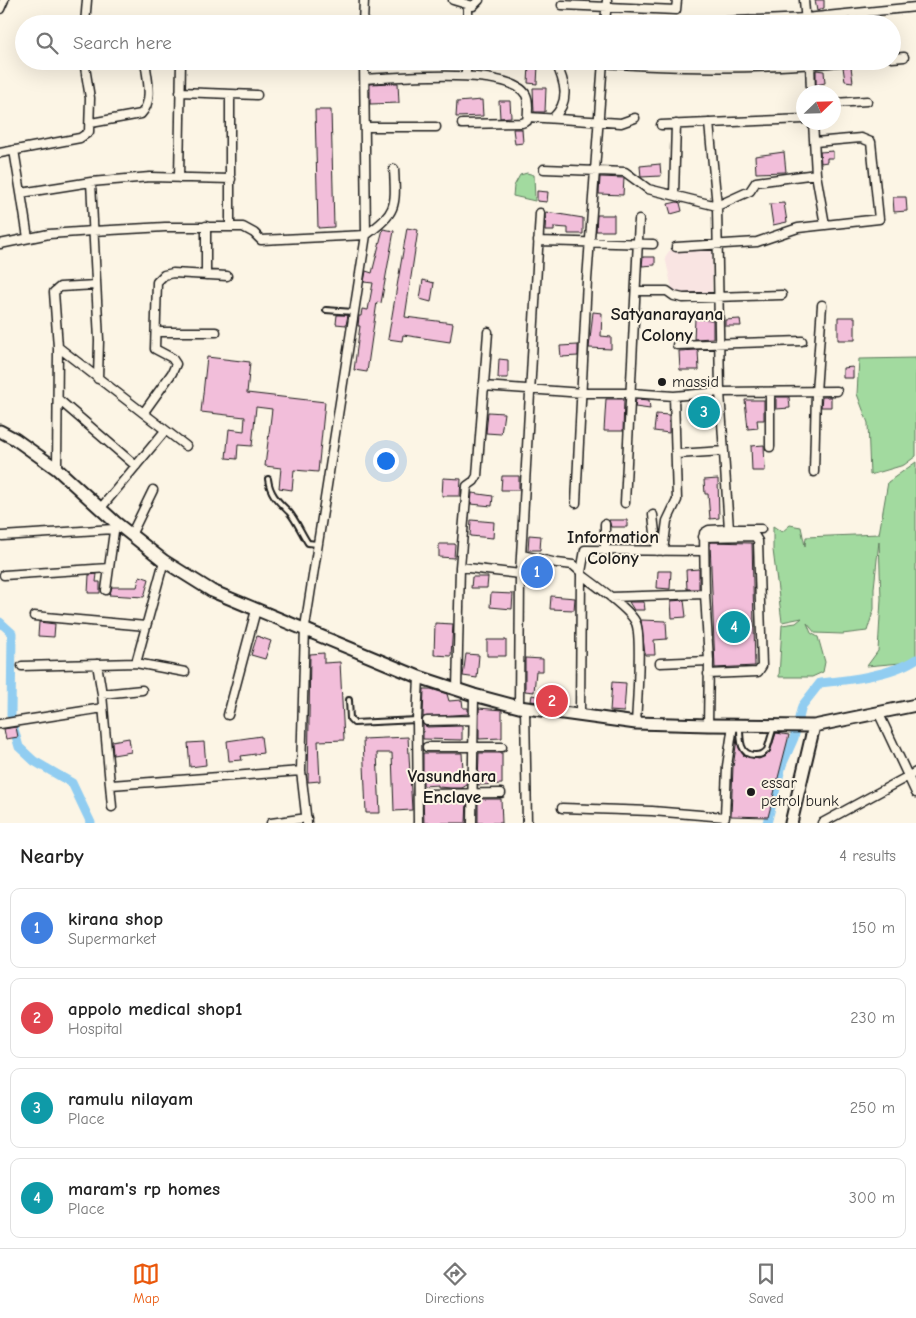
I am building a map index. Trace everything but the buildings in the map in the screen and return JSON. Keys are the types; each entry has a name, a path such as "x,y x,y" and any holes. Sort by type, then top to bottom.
{"street":[{"path":"0,9 4,0"},
{"path":"86,15 87,0"},
{"path":"363,15 364,0"},
{"path":"453,0 473,6 479,0"},
{"path":"562,5 606,3 676,10 677,0"},
{"path":"804,0 805,15"},
{"path":"468,5 468,15"},
{"path":"853,15 916,7"},
{"path":"0,153 80,138 89,132 91,123 85,70"},
{"path":"91,123 141,114 148,103 146,70"},
{"path":"179,178 181,70"},
{"path":"271,823 307,821 301,771 305,627 366,235 364,70"},
{"path":"465,76 466,70"},
{"path":"552,118 565,101 565,88 558,70"},
{"path":"576,503 590,243 602,70"},
{"path":"810,70 811,85"},
{"path":"365,79 483,76 522,90 526,96 528,117 526,121 514,124 462,124"},
{"path":"180,92 257,95"},
{"path":"230,94 230,226"},
{"path":"841,102 867,100"},
{"path":"528,117 620,123 635,118"},
{"path":"661,125 796,119"},
{"path":"710,123 719,245 720,392 730,529"},
{"path":"674,196 676,124"},
{"path":"366,127 436,127"},
{"path":"814,130 816,174 824,225"},
{"path":"676,247 757,242 798,228 879,219 873,147 865,138 815,142"},
{"path":"14,150 28,238"},
{"path":"0,244 28,238 93,231 206,226 243,227 254,233 261,240 366,235 384,221 394,208 394,169"},
{"path":"544,169 596,169 625,172 648,189 717,206 750,191 756,182 816,174"},
{"path":"21,192 90,182 150,177 231,179"},
{"path":"90,182 96,285 98,379"},
{"path":"527,823 522,707 520,574 532,390 540,213"},
{"path":"625,503 639,220"},
{"path":"206,226 206,275"},
{"path":"538,241 653,244"},
{"path":"144,412 172,373 176,364 172,358 156,351 157,282 164,275 173,273 227,276"},
{"path":"57,469 58,347 54,292 56,289 96,285"},
{"path":"636,291 667,291 674,296 683,298 782,295"},
{"path":"814,472 816,392 822,306"},
{"path":"156,332 216,332"},
{"path":"458,689 460,567 467,486 477,476 482,386 488,332"},
{"path":"677,345 802,341"},
{"path":"58,347 144,412 164,432 186,446"},
{"path":"482,386 583,393 631,393 674,396 720,392 837,391"},
{"path":"770,392 770,447"},
{"path":"660,551 667,521 677,500 674,396"},
{"path":"58,399 136,466"},
{"path":"0,431 15,439 57,469 100,509 114,526 131,535 164,561 212,591 256,610 305,627 419,677 474,695 522,707 636,724 708,726 814,726 916,705"},
{"path":"100,509 164,432"},
{"path":"677,454 724,451"},
{"path":"131,535 153,490"},
{"path":"654,515 660,551"},
{"path":"605,524 605,551"},
{"path":"2,536 114,526"},
{"path":"106,590 114,526"},
{"path":"708,726 709,661 703,536 709,530 761,529"},
{"path":"703,536 754,536 758,541 759,560 761,670 758,672 708,674"},
{"path":"580,715 581,573 585,550 704,551"},
{"path":"522,555 574,565 611,597 636,623 638,643 636,724"},
{"path":"136,664 164,561"},
{"path":"460,567 520,574"},
{"path":"4,575 109,568"},
{"path":"611,597 705,594"},
{"path":"228,714 256,610"},
{"path":"34,616 146,626"},
{"path":"660,663 709,661"},
{"path":"97,664 102,694 112,807"},
{"path":"22,666 136,664 185,672"},
{"path":"418,823 417,720 419,677"},
{"path":"102,694 142,690"},
{"path":"472,823 474,695"},
{"path":"0,724 103,708"},
{"path":"879,714 916,793"},
{"path":"427,721 473,720"},
{"path":"562,808 652,811 724,818 727,766 737,725"},
{"path":"791,823 814,726"},
{"path":"427,747 502,747"},
{"path":"111,785 301,771"},
{"path":"822,823 916,772"},
{"path":"427,794 502,793"}],"lane":[{"path":"326,310 353,312"},
{"path":"268,479 269,487 279,505 290,513 308,543 317,544"},
{"path":"349,700 350,718 354,723 417,720"},
{"path":"737,725 744,750 748,754 757,755 767,750 772,738 774,725"}],"shaded area":[{"path":"712,247 712,295 677,294 672,289 665,257 669,251"}],"green space":[{"path":"527,173 534,175 535,201 513,196 514,186 520,175"},
{"path":"916,358 916,456 904,465 870,475 868,423 857,394 859,359"},
{"path":"916,462 916,658 912,662 867,666 878,651 881,599 879,541 874,588 874,609 867,631 842,634 815,633 807,623 811,633 818,637 825,662 823,672 812,677 779,677 782,625 796,623 802,618 782,622 773,550 773,526 782,532 790,525 801,527 805,546 806,537 879,534 888,482"}],"waterway":[{"path":"0,622 12,633 11,715"},
{"path":"767,823 782,765 794,738 802,706 820,683 883,673 906,665 916,659"},
{"path":"14,729 19,747 34,761 72,783 91,823"}],"place":[{"name":"massid","path":"662,382"},
{"name":"ramulu nilayam","path":"704,412"},
{"name":"kirana shop","path":"537,572"},
{"name":"maram's rp homes","path":"734,627"},
{"name":"appolo medical shop1","path":"552,701"},
{"name":"essar petrol bunk","path":"751,792"}],"district":[{"name":"Satyanarayana Colony","path":"667,324"},
{"name":"Information Colony","path":"613,547"},
{"name":"Vasundhara Enclave","path":"452,786"}]}
